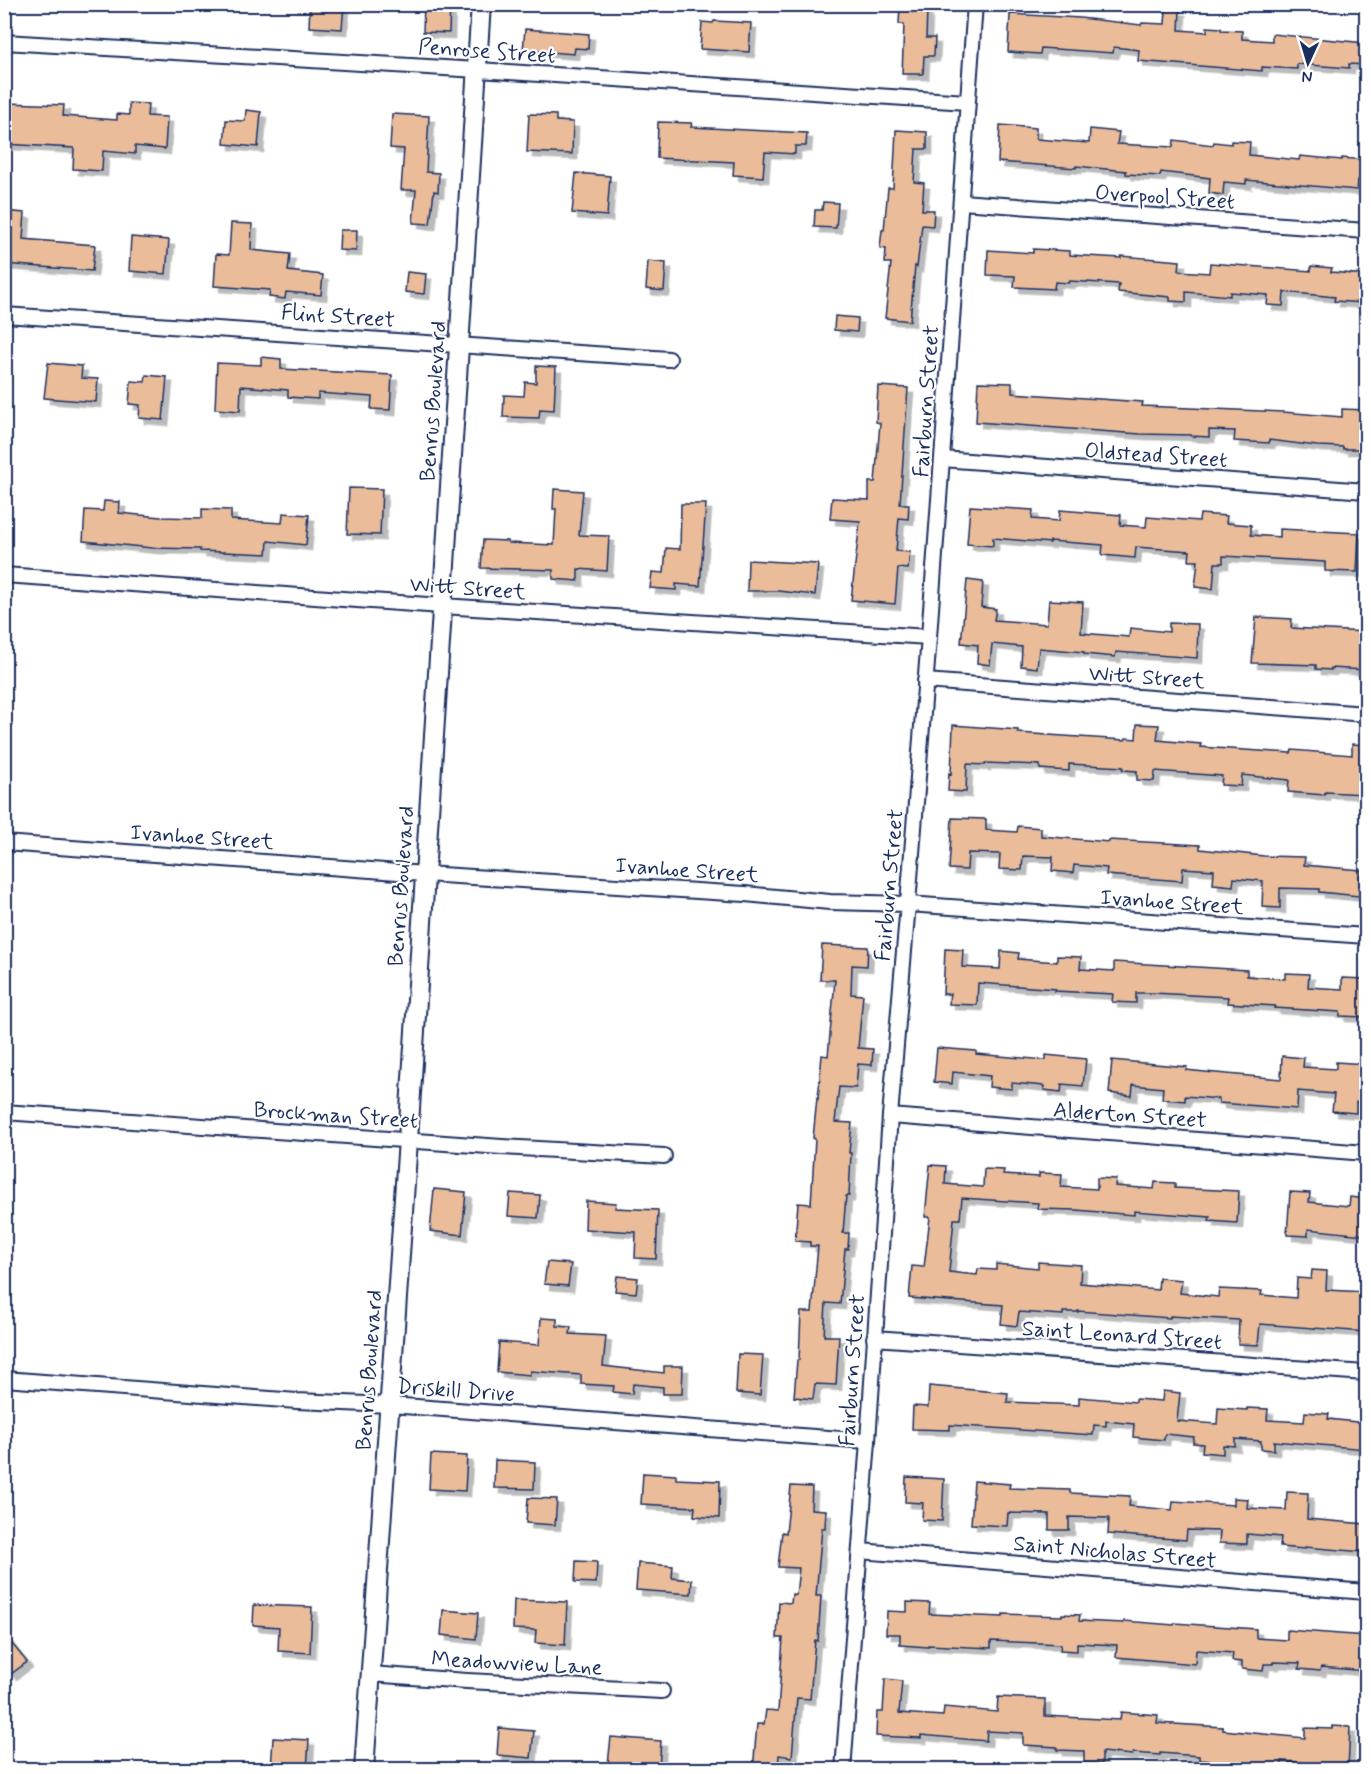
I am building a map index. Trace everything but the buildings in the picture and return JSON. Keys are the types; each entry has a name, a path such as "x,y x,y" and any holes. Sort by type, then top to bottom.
{"street":[{"name":"Benrus Boulevard","path":"364,1770 408,1140 481,4"},
{"name":"Fairburn Street","path":"843,1770 890,1116 929,637 975,4"},
{"name":"Penrose Street","path":"4,42 967,102"},
{"name":"Overpool Street","path":"961,202 1366,231"},
{"name":"Flint Street","path":"4,315 669,359"},
{"name":"Oldstead Street","path":"942,459 1366,491"},
{"name":"Witt Street","path":"4,575 929,637"},
{"name":"Witt Street","path":"925,681 1366,714"},
{"name":"Ivanhoe Street","path":"4,843 424,874 746,894 830,902 908,904 1366,936"},
{"name":"Brockman Street","path":"4,1112 664,1156"},
{"name":"Alderton Street","path":"890,1116 1366,1154"},
{"name":"Saint Leonard Street","path":"874,1338 1366,1373"},
{"name":"Driskill Drive","path":"4,1379 868,1441"},
{"name":"Saint Nicholas Street","path":"860,1551 1366,1592"},
{"name":"Meadowview Lane","path":"370,1674 662,1691"}]}
